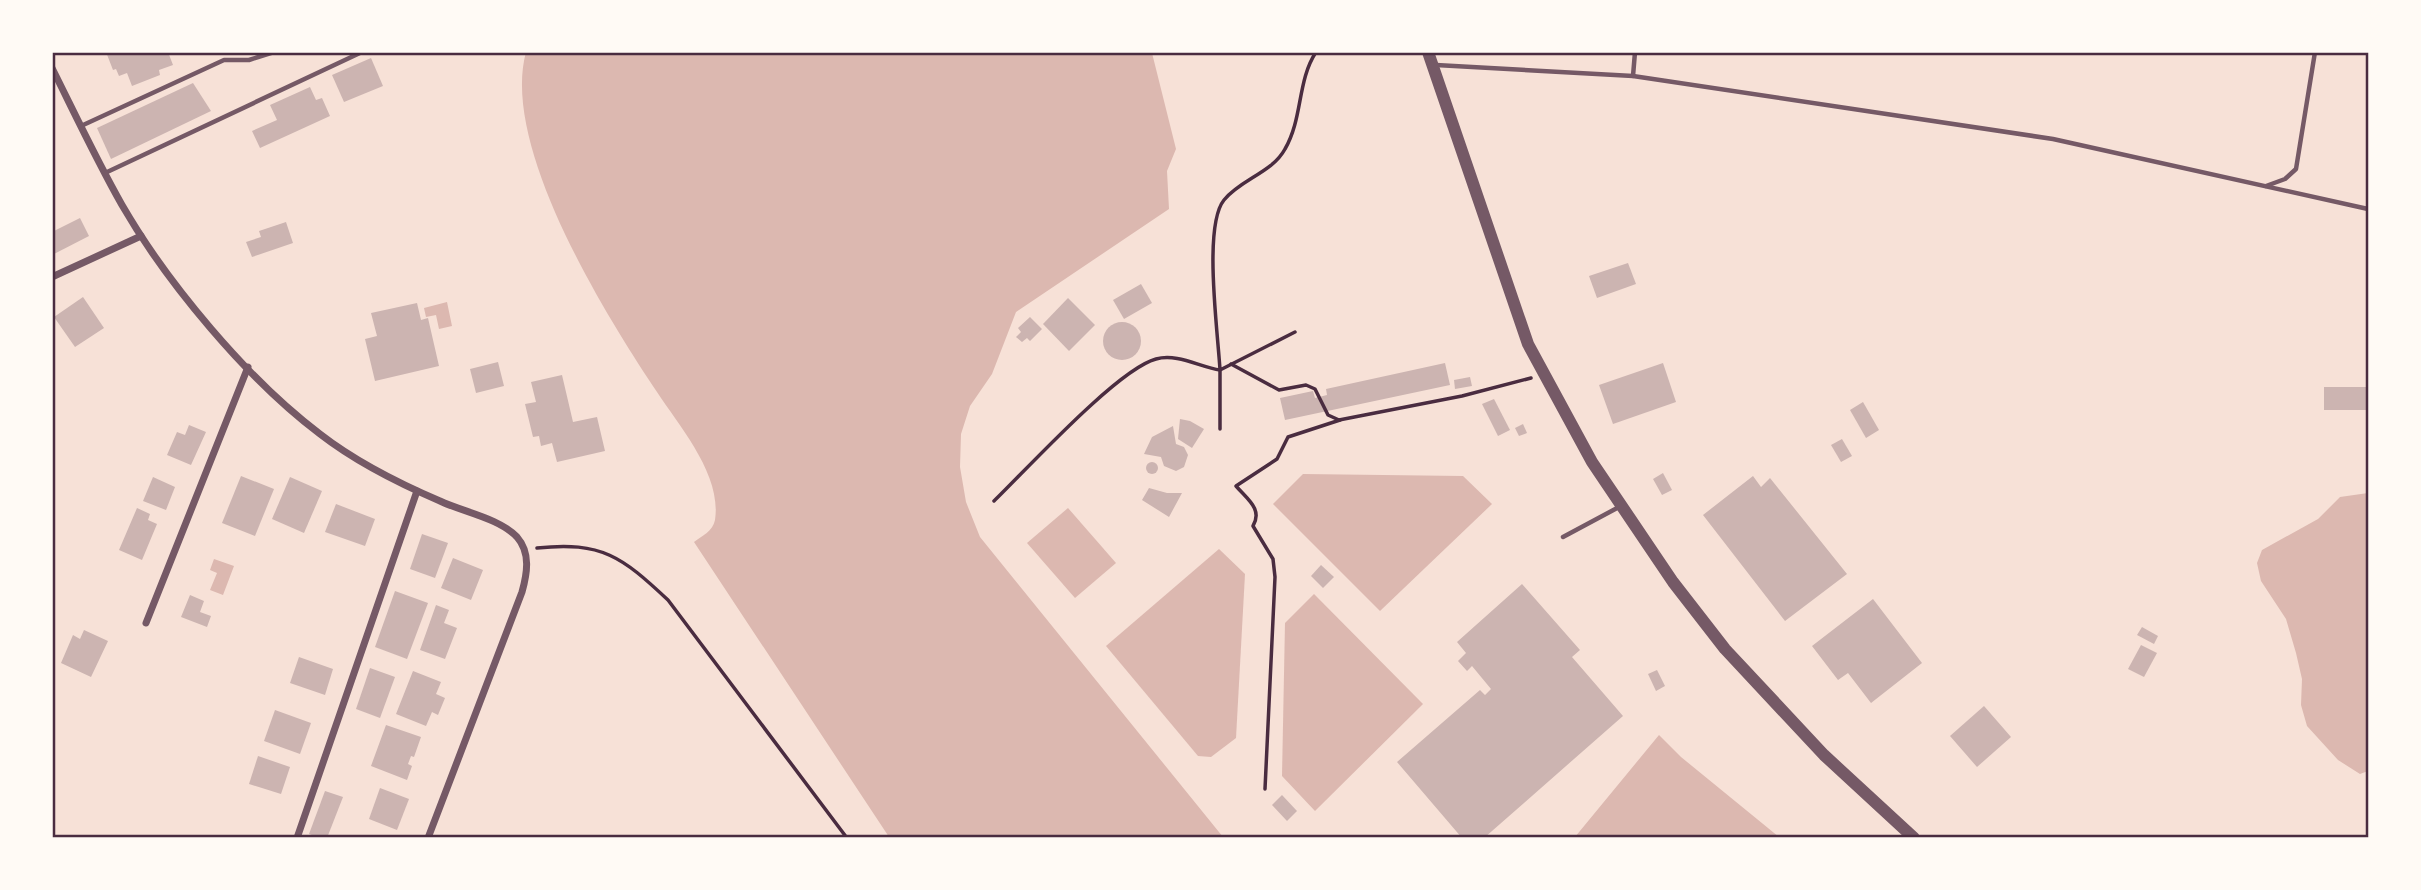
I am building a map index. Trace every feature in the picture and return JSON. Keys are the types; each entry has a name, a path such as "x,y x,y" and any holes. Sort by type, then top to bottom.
{"street":[{"path":"1430,59 1528,344 1543,375 1620,506 1725,649 1824,755 1914,838"},
{"path":"52,68 104,173 141,236 184,293 248,367 319,433 355,458 417,491 503,527 517,537 525,550 527,576 522,592 428,838"},
{"path":"52,277 141,236"},
{"path":"146,623 248,367"},
{"path":"297,838 417,491"}],"lane":[{"path":"81,125 224,60 249,60 274,52"},
{"path":"104,173 362,52"},
{"path":"1633,76 1635,52"},
{"path":"2266,186 2285,180 2296,169 2315,52"},
{"path":"1430,59 1633,76 2053,139 2368,209"},
{"path":"1563,537 1620,506"}],"path":[{"path":"1220,429 1213,224 1223,200 1269,167 1284,151 1295,129 1306,68 1316,52"},
{"path":"994,501 1118,381 1156,359 1176,358 1220,370 1294,332"},
{"path":"1231,364 1279,390 1306,385 1315,389 1328,415 1340,420"},
{"path":"1265,789 1274,568 1273,559 1253,526 1258,511 1236,486 1277,459 1288,437 1340,420 1462,396 1543,375"},
{"path":"525,550 584,545 632,566 668,600 848,838"}],"shaded area":[{"path":"526,52 1152,53 1176,149 1167,171 1169,209 1016,312 992,374 970,406 961,434 960,467 966,502 980,537 1223,837 889,837 694,542 714,524 715,503 712,486 697,452 611,320 563,229 543,181 528,134 522,90"},
{"path":"447,302 452,326 439,329 436,315 426,317 424,308"},
{"path":"1303,474 1463,476 1492,504 1380,611 1273,504"},
{"path":"2368,493 2368,771 2360,774 2338,760 2307,726 2301,705 2302,679 2286,619 2261,581 2257,563 2262,550 2318,519 2340,497"},
{"path":"1068,508 1116,563 1075,598 1027,543"},
{"path":"1219,549 1245,574 1236,738 1211,757 1198,756 1106,646"},
{"path":"214,559 234,566 223,595 210,590 217,573 210,570"},
{"path":"1314,594 1423,704 1315,811 1282,776 1285,623"},
{"path":"1659,735 1681,757 1779,837 1575,837"}],"building":[{"path":"106,52 168,52 173,65 159,70 160,75 132,86 127,73 119,76 116,69 113,70"},
{"path":"371,58 383,86 344,102 332,75"},
{"path":"193,83 211,111 111,159 97,128"},
{"path":"310,87 316,100 322,98 330,116 260,148 252,131 277,120 270,105"},
{"path":"80,218 89,236 54,254 52,232"},
{"path":"286,222 293,243 252,257 246,242 261,237 259,231"},
{"path":"1628,263 1636,284 1597,298 1589,276"},
{"path":"1141,284 1152,303 1124,319 1113,300"},
{"path":"83,297 104,328 75,347 54,317"},
{"path":"1068,298 1095,325 1069,351 1043,324"},
{"path":"417,303 421,320 428,318 439,366 375,381 365,339 377,336 371,313"},
{"path":"1030,317 1042,329 1030,341 1027,338 1022,342 1016,337 1021,332 1018,328"},
{"path":"1122,322 1135,328 1141,341 1135,354 1122,360 1109,354 1103,341 1109,328"},
{"path":"498,362 504,386 476,393 470,369"},
{"path":"1445,363 1450,385 1285,420 1280,398 1313,391 1315,398 1327,395 1326,389"},
{"path":"1663,363 1676,402 1613,424 1599,385"},
{"path":"562,375 573,422 597,417 605,451 557,462 552,443 541,446 539,436 533,437 525,404 536,402 531,382"},
{"path":"1470,377 1472,386 1455,389 1454,380"},
{"path":"2324,387 2368,387 2368,410 2324,410"},
{"path":"1494,399 1510,430 1498,436 1482,404"},
{"path":"1863,402 1879,430 1866,438 1850,410"},
{"path":"1180,419 1204,429 1192,448 1178,439"},
{"path":"1523,424 1527,433 1519,436 1515,428"},
{"path":"189,425 206,432 191,465 167,455 177,432 185,435"},
{"path":"1173,426 1176,444 1184,447 1188,455 1184,467 1176,471 1164,466 1161,457 1144,454 1152,437"},
{"path":"1842,439 1852,456 1841,462 1831,445"},
{"path":"1152,462 1158,468 1152,474 1146,468"},
{"path":"1663,473 1672,490 1662,495 1653,479"},
{"path":"241,476 274,489 255,536 222,523"},
{"path":"1753,476 1761,487 1770,478 1847,574 1785,621 1703,515"},
{"path":"153,477 175,487 166,510 143,501"},
{"path":"290,477 322,491 304,533 272,519"},
{"path":"1149,488 1167,493 1182,493 1169,517 1142,500"},
{"path":"336,504 375,519 365,546 325,532"},
{"path":"137,508 150,514 148,520 157,524 142,560 119,550"},
{"path":"422,534 448,543 435,578 410,569"},
{"path":"453,558 483,570 471,600 441,588"},
{"path":"1321,565 1334,577 1323,588 1311,576"},
{"path":"1522,584 1580,650 1572,657 1623,716 1484,838 1462,838 1397,762 1480,690 1485,695 1491,689 1472,666 1467,671 1458,661 1466,653 1457,642"},
{"path":"395,591 428,603 407,659 375,647"},
{"path":"190,595 204,601 200,612 211,616 207,627 181,617"},
{"path":"1873,599 1922,663 1871,703 1848,673 1838,680 1812,646"},
{"path":"436,605 449,610 444,623 457,628 445,659 420,650"},
{"path":"2142,627 2158,636 2154,644 2137,635"},
{"path":"84,630 108,641 91,677 61,663 73,635 80,639"},
{"path":"2141,645 2157,653 2144,677 2128,669"},
{"path":"299,657 333,669 325,695 290,683"},
{"path":"370,668 395,677 380,718 356,709"},
{"path":"1657,670 1665,686 1656,691 1648,674"},
{"path":"413,671 441,682 436,694 445,698 438,715 432,712 426,726 396,714"},
{"path":"1984,706 2011,737 1977,767 1950,736"},
{"path":"275,710 311,723 300,754 264,741"},
{"path":"386,725 421,737 414,757 411,756 408,764 412,766 407,780 371,766"},
{"path":"258,756 290,767 281,794 249,784"},
{"path":"380,788 409,799 397,830 369,819"},
{"path":"325,791 343,797 327,838 320,838 309,834"},
{"path":"1282,795 1297,811 1287,821 1272,805"}]}
